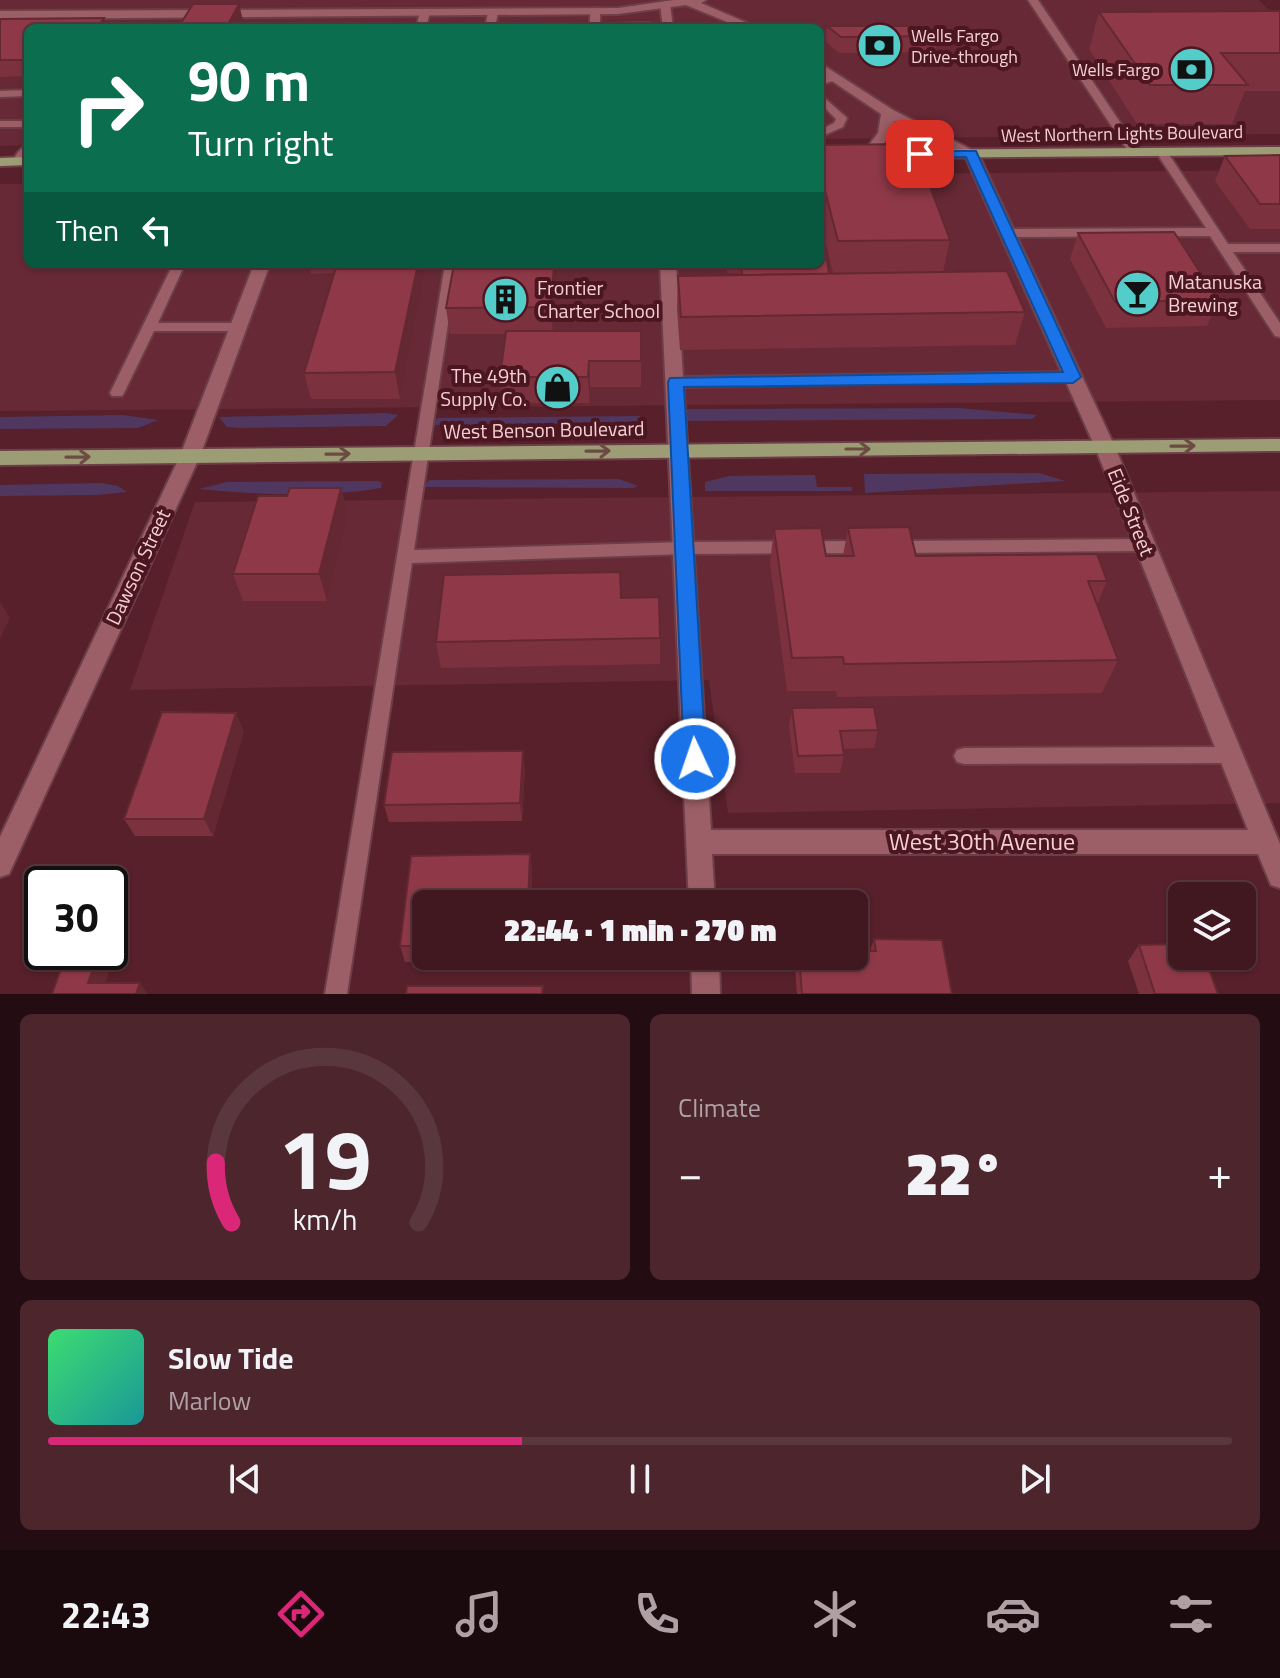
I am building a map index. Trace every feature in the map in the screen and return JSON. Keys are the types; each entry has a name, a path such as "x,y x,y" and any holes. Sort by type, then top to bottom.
{"main road":[{"name":"West Northern Lights Boulevard","path":"861,154 1280,151"},
{"path":"0,162 23,161"},
{"name":"West Benson Boulevard","path":"0,458 1280,445"}],"street":[{"path":"0,15 595,11 690,0 744,24"},
{"path":"824,70 888,113 971,153"},
{"path":"861,154 885,133 888,113"},
{"name":"Eide Street","path":"971,153 1105,447 1280,876"},
{"name":"Dawson Street","path":"0,865 190,456 260,268"},
{"path":"668,268 702,890"},
{"name":"West 30th Avenue","path":"700,842 1265,842"},
{"path":"705,970 706,994"}],"lane":[{"path":"1033,0 1134,152"},
{"path":"665,4 668,24"},
{"path":"595,11 595,24"},
{"path":"422,24 425,12"},
{"path":"491,24 493,12"},
{"path":"824,81 835,77"},
{"path":"0,94 24,93"},
{"path":"824,101 842,118 839,125 824,132"},
{"path":"0,124 24,124"},
{"path":"1162,152 1280,333"},
{"path":"1007,233 1214,232"},
{"path":"1224,248 1280,248"},
{"path":"117,393 177,268"},
{"path":"336,994 450,268"},
{"path":"149,327 238,327"},
{"path":"676,382 1073,377"},
{"path":"405,557 685,548 1145,545"},
{"path":"964,756 1230,755"}],"shaded area":[{"path":"0,0 1259,0 1280,22 1280,134 824,139 824,24 24,24 24,145 0,146"},
{"path":"1280,170 1280,400 0,411 0,184 24,184 24,268 824,268 824,175"},
{"path":"959,408 1037,415 1032,419 683,421 684,409"},
{"path":"123,415 158,420 138,428 0,429 0,417"},
{"path":"398,415 386,426 239,428 227,427 219,417"},
{"path":"640,416 641,421 632,423 431,425 437,418"},
{"path":"1039,473 1065,481 865,493 864,474"},
{"path":"815,475 817,487 852,487 852,491 705,491 705,482 729,476"},
{"path":"619,479 638,486 423,487 429,480"},
{"path":"227,482 382,483 381,488 313,494 199,489"},
{"path":"101,483 118,486 127,492 0,496 0,485"},
{"path":"1280,491 1280,803 728,813 709,680 130,690 195,502"}],"building":[{"path":"193,4 239,4 228,24 180,24"},
{"path":"1280,11 1280,53 1221,53 1248,85 1150,85 1099,12"},
{"path":"104,18 100,24 24,24 24,60 0,60 0,19"},
{"path":"652,20 652,24 609,24 609,21"},
{"path":"458,22 458,24 429,23"},
{"path":"827,26 925,26 938,36 841,37"},
{"path":"914,144 950,240 838,241 824,187 824,145"},
{"path":"1280,155 1280,204 1260,204 1225,156"},
{"path":"1174,232 1218,300 1115,302 1078,233"},
{"path":"824,260 827,260 829,274 742,275 741,268 824,268"},
{"path":"336,268 417,268 395,372 304,373"},
{"path":"453,268 554,268 551,307 446,308"},
{"path":"1007,271 1025,312 681,317 678,276"},
{"path":"506,331 641,331 641,361 589,361 588,377 500,377"},
{"path":"290,488 341,488 319,574 233,574 258,496 287,496"},
{"path":"909,527 916,556 1097,554 1107,581 1088,581 1118,660 844,664 843,657 792,658 774,529 821,528 826,556 854,556 848,528"},
{"path":"620,572 621,598 659,597 660,638 436,642 444,575"},
{"path":"874,707 878,730 840,731 844,755 798,756 792,708"},
{"path":"162,712 236,713 204,819 124,819"},
{"path":"523,751 520,803 384,805 392,752"},
{"path":"530,854 529,890 412,890 412,946 400,946 411,856"},
{"path":"874,939 942,940 952,994 802,994 800,970 868,970 868,951 876,951"},
{"path":"1168,944 1168,970 1209,970 1218,994 1155,994 1139,945"},
{"path":"61,970 93,970 88,983 140,983 136,994 52,994"},
{"path":"407,986 543,986 542,994 406,994"}],"place":[{"name":"Wells Fargo Drive-through","path":"880,46"},
{"name":"Wells Fargo","path":"1191,70"},
{"name":"Matanuska Brewing","path":"1137,293"},
{"name":"Frontier Charter School","path":"506,299"},
{"name":"The 49th Supply Co.","path":"558,387"}],"route":[{"path":"695,759 676,382 1073,377 971,153 920,154"}]}
